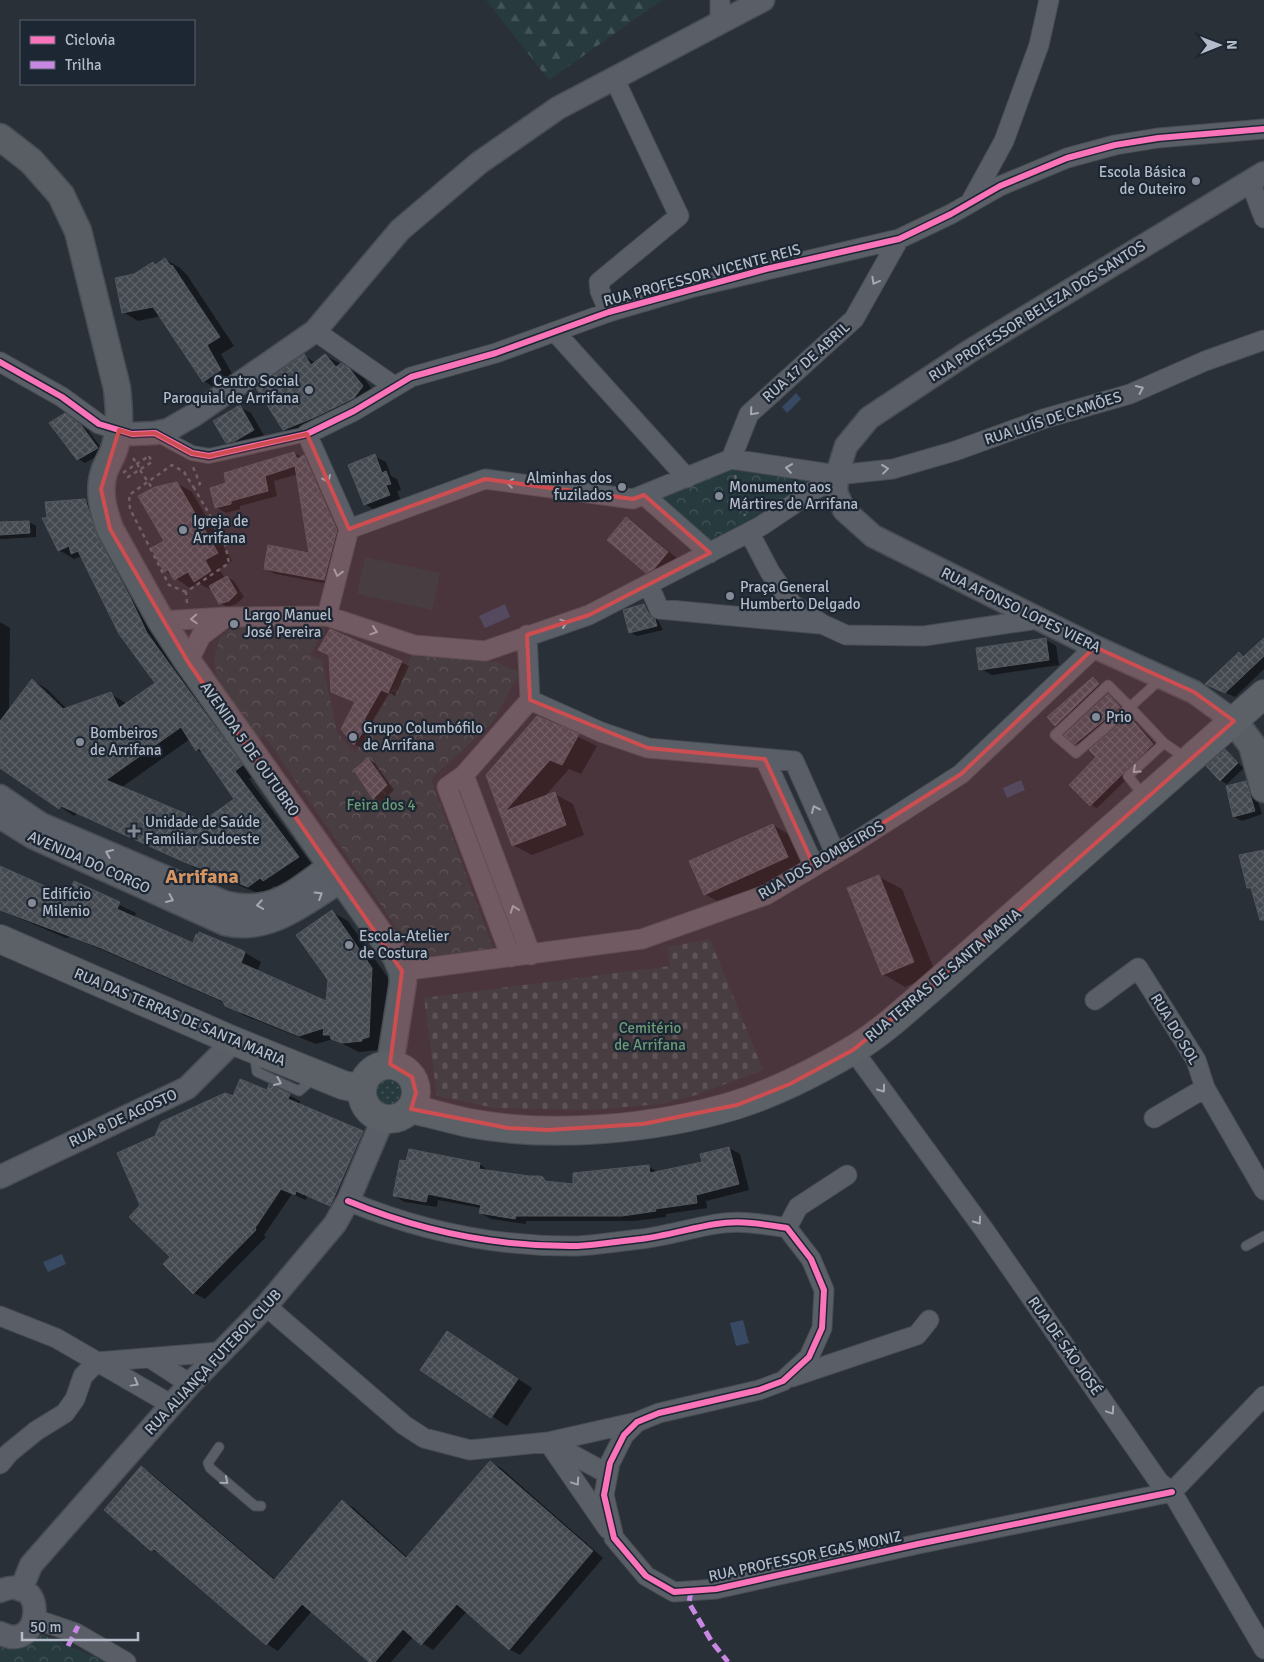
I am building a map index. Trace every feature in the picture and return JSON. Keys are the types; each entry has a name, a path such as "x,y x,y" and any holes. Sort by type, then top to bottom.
{"main road":[{"name":"AVENIDA 5 DE OUTUBRO","path":"0,136 31,161 61,195 78,231 117,388 120,412 119,430 115,447 104,472 102,502 110,528 161,620 188,662 396,956 402,971 403,982 390,1064"},
{"name":"RUA TERRAS DE SANTA MARIA","path":"410,1109 470,1123 508,1128 548,1130 642,1124 736,1105 790,1084 853,1050 936,984 1264,694"},
{"path":"1234,720 1252,745 1264,789"},
{"name":"RUA DAS TERRAS DE SANTA MARIA","path":"0,939 244,1045 343,1085 362,1089"},
{"path":"390,1064 399,1066 412,1076 416,1093 410,1109 398,1118 383,1119 375,1116 364,1104 362,1089 368,1074 374,1068 390,1064"}],"street":[{"path":"0,362 50,389 99,424 132,434 155,433 168,430 194,415 315,331 400,230 479,163 558,108 614,78 720,10 763,0"},
{"path":"969,204 1004,141 1039,45 1049,0"},
{"path":"608,312 600,291 599,282 679,216 614,78"},
{"name":"RUA PROFESSOR VICENTE REIS","path":"155,433 192,453 209,456 307,434 354,411 411,377 556,333 608,312 766,269 898,239 1031,171 1115,145 1158,138 1264,129"},
{"path":"1257,177 1264,218"},
{"name":"RUA PROFESSOR BELEZA DOS SANTOS","path":"837,475 846,446 869,418 970,351 1257,177"},
{"name":"RUA 17 DE ABRIL","path":"731,460 749,414 854,319 898,239"},
{"path":"315,331 394,386"},
{"path":"556,333 687,478"},
{"name":"RUA LUÍS DE CAMÕES","path":"837,475 893,468 954,451 1043,419 1130,394 1205,361 1264,340"},
{"path":"307,434 349,529 327,616"},
{"path":"349,529 485,479 633,500 731,460 837,475"},
{"path":"161,620 327,616 414,644 485,651 589,615 750,532 837,475"},
{"name":"RUA AFONSO LOPES VIERA","path":"837,475 836,492 844,510 873,536 1095,647 1194,692 1234,720"},
{"path":"644,495 710,553"},
{"path":"750,532 770,572 792,604 822,624 846,635 924,636 1038,619"},
{"path":"651,590 659,609 822,624"},
{"path":"188,662 201,636 226,617"},
{"path":"511,957 447,787 464,775 530,700 527,635"},
{"name":"RUA DOS BOMBEIROS","path":"402,971 642,939 766,895 961,774 1095,647"},
{"path":"530,700 601,732 648,748 794,761 835,853"},
{"path":"764,759 814,866"},
{"path":"464,775 531,955"},
{"name":"AVENIDA DO CORGO","path":"0,796 41,824 224,902 238,906 251,907 274,903 338,872"},
{"name":"AVENIDA DO CORGO","path":"0,817 32,837 225,924 238,927 267,924 280,919 338,872"},
{"path":"471,850 489,842"},
{"name":"RUA DO SOL","path":"1095,1000 1138,968 1196,1060 1205,1088 1262,1180"},
{"name":"RUA 8 DE AGOSTO","path":"0,1177 187,1088 244,1045"},
{"name":"RUA DE SÃO JOSÉ","path":"853,1050 991,1239 1159,1482 1172,1492 1264,1649"},
{"path":"1154,1118 1205,1088"},
{"name":"RUA ALIANÇA FUTEBOL CLUB","path":"11,1591 31,1565 172,1404 219,1352 266,1306 336,1224 348,1201 383,1119"},
{"path":"348,1201 378,1213 470,1238 528,1245 579,1246 646,1238 717,1224 750,1222 787,1228 798,1207 847,1175"},
{"name":"RUA PROFESSOR EGAS MONIZ","path":"787,1228 811,1259 824,1290 822,1328 809,1357 783,1381 759,1390 659,1413 637,1422 624,1435 610,1463 604,1495 614,1538 646,1576 674,1592 716,1589 918,1544 1172,1492"},
{"path":"266,1306 404,1425 424,1438 470,1450 548,1442 637,1422"},
{"path":"783,1381 917,1335 929,1320"},
{"path":"4,1324 56,1338 172,1404"},
{"path":"0,1464 9,1453 36,1431 65,1413 75,1399 83,1376 97,1362 219,1352"},
{"path":"150,1358 190,1384"},
{"path":"1172,1492 1264,1396"},
{"path":"548,1442 608,1474"},
{"path":"548,1442 614,1538"},
{"path":"0,1633 11,1636 19,1635 26,1632 35,1619 35,1606 32,1599 11,1591"},
{"path":"35,1619 76,1633 126,1662"}],"lane":[{"path":"1162,678 1130,707 1076,753 1055,735 1108,685 1130,707 1164,743 1189,760"},
{"path":"1146,799 1128,776 1164,743"},
{"path":"1246,1246 1264,1236"},
{"path":"219,1446 210,1457 208,1463 210,1468 255,1506 262,1506"}],"path":[{"path":"128,477 139,467 149,456 152,462 139,467 130,468"},
{"path":"731,460 750,532"},
{"path":"172,465 184,472 224,539 229,563 186,592 169,585 147,546 130,509 129,495 172,465"},
{"path":"139,467 152,488"},
{"path":"193,467 200,484 194,488"},
{"path":"186,592 189,619"}],"highlighted area":[{"path":"119,430 132,434 155,433 192,453 209,456 307,434 349,529 485,479 633,499 644,495 710,553 589,615 527,635 530,700 648,748 765,759 814,866 961,774 1095,647 1194,692 1234,721 936,984 853,1050 790,1084 737,1105 643,1124 548,1130 508,1128 411,1109 416,1093 412,1077 390,1064 402,971 188,662 110,529 101,489"}],"green space":[{"path":"486,0 662,0 549,80"},
{"path":"733,464 823,477 765,519 709,547 651,496"},
{"path":"365,557 440,573 432,610 357,594"},
{"name":"Feira dos 4","path":"231,628 325,628 310,655 322,660 337,732 355,753 415,651 496,662 520,673 491,724 431,779 493,948 431,958 416,956 264,735 256,742 217,677 214,658 220,638"},
{"name":"Cemitério de Arrifana","path":"710,939 763,1070 696,1095 661,1104 590,1110 495,1108 437,1096 424,998 670,966 668,947"},
{"path":"386,1077 393,1078 399,1082 403,1088 403,1102 399,1108 393,1112 386,1113 379,1112 373,1108 369,1102 368,1095 369,1088 373,1082 379,1078"},
{"path":"43,1635 106,1662 0,1662 0,1638 10,1645"}],"water":[{"path":"796,393 801,399 787,413 782,407"},
{"path":"505,604 510,617 485,628 479,616"},
{"path":"1021,780 1025,790 1007,798 1003,788"},
{"path":"62,1254 66,1264 48,1272 43,1262"},
{"path":"743,1320 749,1343 736,1346 730,1323"}],"building":[{"path":"165,258 172,265 220,337 207,345 221,370 203,382 153,307 122,313 115,278 134,274 153,262 155,265"},
{"name":"Centro Social Paroquial de Arrifana","path":"304,354 311,365 325,354 336,367 341,363 349,368 363,386 354,398 283,430 256,388"},
{"path":"240,405 254,430 235,441 226,443 213,421"},
{"path":"65,413 81,425 98,448 77,460 49,423"},
{"path":"294,452 297,459 304,455 337,530 324,580 264,569 268,545 309,553 295,466 265,476 268,491 231,501 231,504 215,508 210,488 226,483 224,473"},
{"path":"375,454 382,473 386,471 391,484 386,485 390,495 364,505 348,465"},
{"name":"Igreja de Arrifana","path":"177,482 218,553 205,560 211,571 194,582 188,572 174,580 168,570 164,572 151,548 164,541 138,496 155,487"},
{"path":"85,499 97,536 147,633 243,765 235,771 299,857 263,881 260,878 248,887 184,862 61,806 59,809 0,768 0,721 32,679 63,709 111,692 119,708 155,683 119,634 78,551 71,554 69,546 58,551 42,518 47,518 45,502","holes":["181,727 196,751 199,748 234,799 203,821 106,780"]},
{"path":"626,517 668,552 654,569 646,573 607,540"},
{"path":"29,521 30,533 0,535 0,522"},
{"path":"227,576 237,593 229,601 219,604 209,586"},
{"path":"644,604 649,614 655,619 657,626 629,633 623,610"},
{"path":"330,629 402,661 388,693 381,690 364,720 369,723 354,745 341,729 355,702 331,692 329,655 318,650"},
{"path":"1046,638 1049,660 979,670 976,648"},
{"path":"1264,638 1264,656 1225,693 1205,684 1239,652 1243,657"},
{"path":"1093,677 1099,684 1055,726 1047,717"},
{"name":"Prio","path":"1108,694 1120,707 1075,744 1064,735"},
{"path":"537,716 579,734 562,765 550,760 505,811 555,792 566,825 512,846 486,775"},
{"path":"1129,716 1153,744 1090,806 1069,785 1096,757 1089,750"},
{"path":"1225,749 1238,763 1220,781 1206,766"},
{"path":"368,758 387,785 373,799 354,770"},
{"path":"1246,781 1255,811 1233,817 1226,786"},
{"path":"773,824 788,857 704,895 689,861"},
{"path":"1264,850 1264,920 1260,920 1251,888 1247,888 1239,855"},
{"path":"0,866 67,896 74,881 120,902 117,909 193,943 196,934 198,935 199,932 244,951 241,963 326,1001 328,980 296,935 332,910 372,968 369,1037 362,1039 362,1041 342,1043 331,1039 330,1035 323,1035 324,1028 299,1036 225,1006 223,1001 101,948 0,910"},
{"path":"879,875 914,962 882,975 847,888"},
{"path":"240,1079 267,1090 269,1084 290,1094 288,1099 363,1131 330,1206 296,1191 295,1195 281,1189 255,1228 256,1230 193,1294 163,1264 170,1257 129,1217 140,1205 117,1153 155,1136 161,1122 225,1093 233,1096"},
{"path":"729,1147 739,1184 696,1195 697,1203 622,1216 516,1216 515,1219 479,1213 481,1205 428,1194 426,1202 393,1196 400,1160 406,1161 409,1149 480,1163 479,1169 539,1176 543,1177 545,1181 573,1184 573,1173 649,1165 650,1173 702,1162 700,1154"},
{"path":"447,1331 518,1379 491,1418 420,1370"},
{"path":"490,1461 593,1551 509,1650 457,1604 421,1645 403,1629 375,1662 369,1662 302,1604 266,1645 154,1549 151,1551 104,1510 141,1466 274,1580 342,1500 406,1558"}],"marked path":[{"path":"691,1591 689,1603 712,1642 728,1662"},
{"path":"68,1646 78,1626"}],"cycle path":[{"path":"0,362 62,397 99,424 132,434 155,433 192,453 209,456 307,434 354,411 411,377 496,353 609,312 766,269 899,239 951,214 1000,186 1067,158 1115,145 1158,138 1264,129"},
{"path":"348,1201 375,1212 432,1229 489,1240 548,1246 577,1246 641,1239 734,1222 787,1228 811,1259 824,1290 822,1328 809,1357 783,1381 759,1390 659,1413 637,1422 624,1435 610,1463 604,1495 614,1538 646,1576 674,1592 716,1589 918,1544 1172,1492"}],"place":[{"name":"Escola Básica de Outeiro","path":"1196,181"},
{"name":"Centro Social Paroquial de Arrifana","path":"309,390"},
{"name":"Alminhas dos fuzilados","path":"622,487"},
{"name":"Monumento aos Mártires de Arrifana","path":"719,496"},
{"name":"Igreja de Arrifana","path":"183,530"},
{"name":"Praça General Humberto Delgado","path":"730,596"},
{"name":"Largo Manuel José Pereira","path":"234,624"},
{"name":"Prio","path":"1096,717"},
{"name":"Grupo Columbófilo de Arrifana","path":"353,737"},
{"name":"Bombeiros de Arrifana","path":"80,742"},
{"name":"Unidade de Saúde Familiar Sudoeste","path":"134,831"},
{"name":"Edifício Milenio","path":"32,903"},
{"name":"Escola-Atelier de Costura","path":"349,945"}],"district":[{"name":"Arrifana","path":"202,876"}]}
